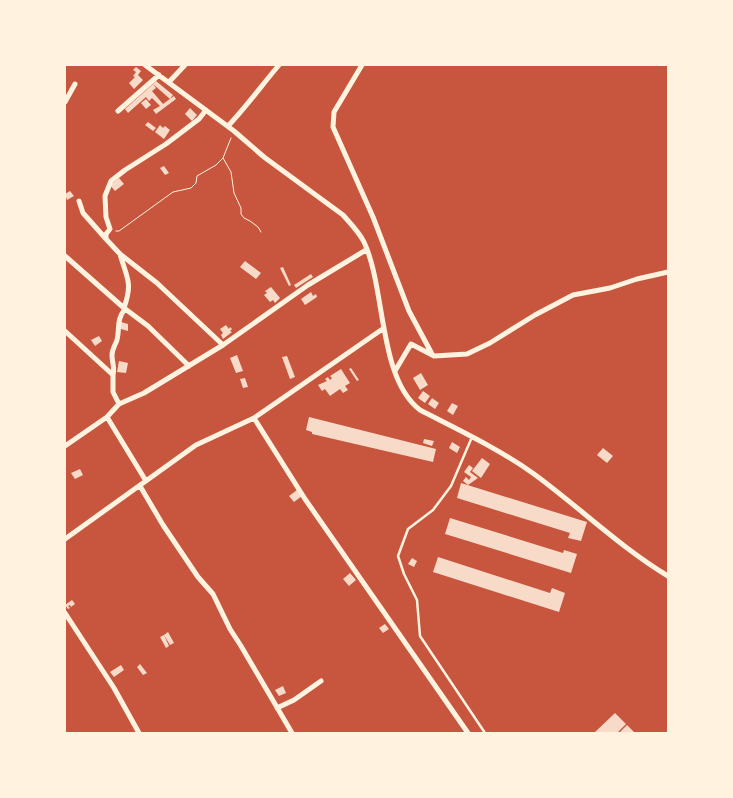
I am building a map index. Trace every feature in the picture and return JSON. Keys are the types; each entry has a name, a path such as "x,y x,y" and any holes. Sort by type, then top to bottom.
{"street":[{"path":"145,65 343,215 356,230 366,250 377,288 384,328 395,371 402,389 410,402 420,410 472,437 532,473 619,542 668,576"},
{"path":"169,82 185,65"},
{"path":"228,126 279,65"},
{"path":"362,65 334,112 333,128 373,217 409,311 432,354"},
{"path":"118,111 159,75"},
{"path":"65,102 75,84"},
{"path":"106,239 109,230 104,196 111,181 200,119 206,110"},
{"path":"79,201 83,213 120,254 157,283 222,345"},
{"path":"65,446 107,417 119,404 144,393 189,366 308,286 366,250"},
{"path":"119,404 113,392 115,366 112,358 113,347 120,315 130,290 120,254"},
{"path":"65,256 124,309 148,326 189,366"},
{"path":"395,371 411,344 434,356 467,354 490,343 542,310 573,295 610,288 636,279 668,272"},
{"path":"65,539 196,446 254,418 384,328"},
{"path":"65,331 113,375"},
{"path":"107,417 146,481"},
{"path":"254,418 305,499 468,733"},
{"path":"140,486 188,562 213,594 230,629 292,733"},
{"path":"65,613 114,688 139,733"},
{"path":"65,625 71,622"},
{"path":"277,708 294,700 321,681"}],"lane":[{"path":"472,437 452,486 434,510 408,529 398,556 404,574 417,600 420,636 485,733"}],"path":[{"path":"109,230 119,231 174,192 191,188 196,183 197,176 216,165 223,158 234,131"},
{"path":"223,158 230,172 234,194 241,208 241,214 258,227 261,232"}],"building":[{"path":"136,67 141,71 138,75 143,80 134,89 129,83 135,77 133,76 136,72 133,70"},
{"path":"156,81 173,95 170,99 153,84"},
{"path":"153,84 156,88 152,91 163,104 174,96 176,99 156,114 153,110 160,106 152,98 149,101 146,97 128,113 125,109"},
{"path":"146,99 151,105 146,109 141,103"},
{"path":"190,108 197,115 192,121 185,114"},
{"path":"148,122 156,128 153,131 145,125"},
{"path":"160,125 170,130 164,139 155,132"},
{"path":"164,166 169,173 165,175 160,168"},
{"path":"119,178 124,184 115,191 110,185"},
{"path":"70,191 74,196 67,200 65,194"},
{"path":"245,261 261,273 256,279 240,267"},
{"path":"283,267 291,285 289,286 280,268"},
{"path":"311,274 313,277 296,288 294,285"},
{"path":"271,287 280,298 275,303 273,300 270,302 264,295 267,293 265,291"},
{"path":"311,292 313,296 316,294 317,297 305,305 301,299"},
{"path":"121,322 128,324 128,331 121,329"},
{"path":"226,325 229,329 230,327 232,329 230,331 232,332 223,339 221,335 223,333 220,329"},
{"path":"99,336 102,341 95,346 91,340"},
{"path":"237,355 243,371 236,373 230,358"},
{"path":"287,356 295,377 290,379 282,357"},
{"path":"119,361 128,363 126,373 117,372"},
{"path":"351,368 359,380 357,381 349,369"},
{"path":"341,369 350,383 345,386 348,390 343,393 340,389 330,396 325,389 322,391 318,385 327,381 325,379 328,377 330,380 332,378 330,376"},
{"path":"421,373 428,385 420,390 413,378"},
{"path":"245,378 248,387 243,388 240,379"},
{"path":"423,391 430,396 425,403 418,398"},
{"path":"432,398 439,403 435,409 428,404"},
{"path":"452,403 458,406 453,415 447,411"},
{"path":"309,417 436,449 433,462 312,434 312,432 306,430"},
{"path":"424,439 434,441 432,446 423,443"},
{"path":"452,442 460,447 457,453 449,448"},
{"path":"603,448 613,456 607,463 597,455"},
{"path":"482,458 490,464 481,478 472,471"},
{"path":"469,465 473,468 470,472 478,478 468,485 463,481 466,477 469,480 471,477 464,472"},
{"path":"80,469 83,475 75,479 71,473"},
{"path":"461,483 587,522 581,541 568,538 570,533 457,498"},
{"path":"297,490 302,496 294,502 289,496"},
{"path":"450,518 563,553 564,550 577,554 571,573 445,534"},
{"path":"438,557 550,593 552,588 565,593 559,612 433,572"},
{"path":"412,558 417,561 414,567 408,564"},
{"path":"350,573 356,580 349,586 343,579"},
{"path":"72,600 75,604 71,607 70,605 68,606 70,608 68,609 65,605"},
{"path":"385,624 389,629 383,633 379,628"},
{"path":"168,632 174,643 170,645 164,635"},
{"path":"164,635 169,646 166,648 160,637"},
{"path":"140,664 147,673 143,675 137,667"},
{"path":"121,665 124,670 114,677 110,672"},
{"path":"283,686 286,693 279,696 275,690"},
{"path":"615,713 626,724 617,733 594,733"},
{"path":"627,725 635,733 619,733"}]}
